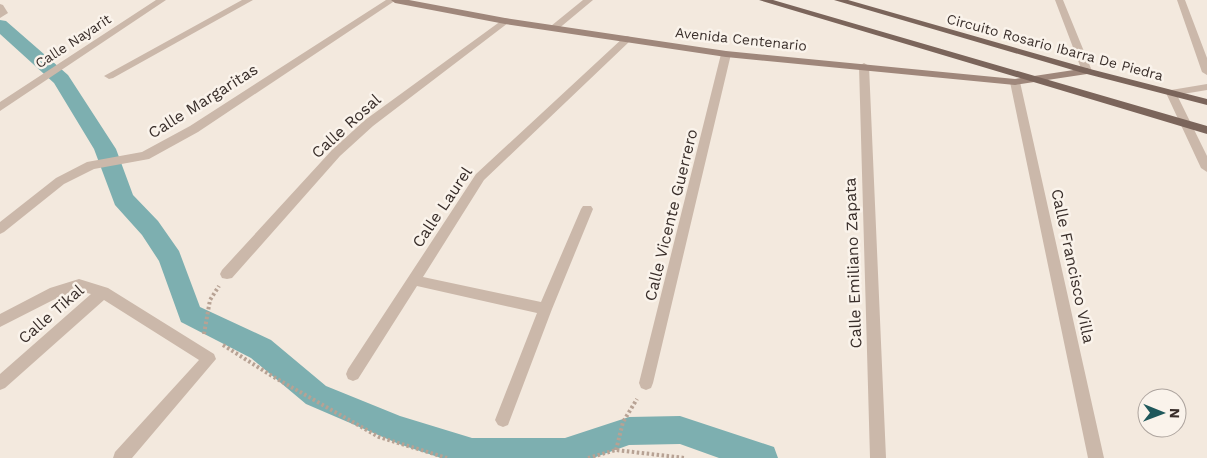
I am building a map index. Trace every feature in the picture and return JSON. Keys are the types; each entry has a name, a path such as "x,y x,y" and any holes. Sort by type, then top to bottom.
{"main road":[{"path":"763,0 1207,130"},
{"name":"Circuito Rosario Ibarra De Piedra","path":"838,0 1087,72 1207,102"}],"street":[{"name":"Calle Nayarit","path":"0,107 162,0"},
{"path":"109,76 249,0"},
{"name":"Avenida Centenario","path":"394,0 505,21 726,54 1015,82 1087,72"},
{"name":"Calle Margaritas","path":"0,229 60,181 91,165 145,156 194,129 394,0"},
{"path":"554,28 589,0"},
{"path":"1059,0 1087,72"},
{"path":"1182,0 1207,72"},
{"name":"Calle Rosal","path":"227,274 336,153 369,123 505,21"},
{"name":"Calle Laurel","path":"353,374 480,177 628,39"},
{"name":"Calle Vicente Guerrero","path":"646,383 726,54"},
{"name":"Calle Emiliano Zapata","path":"864,66 878,458"},
{"name":"Calle Francisco Villa","path":"1015,82 1096,458"},
{"path":"1207,87 1171,93 1207,168"},
{"path":"503,420 544,309 587,209"},
{"path":"412,280 544,309"},
{"path":"0,321 55,292 79,285 103,292 209,359 122,458"},
{"name":"Calle Tikal","path":"0,383 103,292"}],"path":[{"path":"210,300 204,333 211,338"},
{"path":"219,343 279,381 379,437 447,458"},
{"path":"616,450 623,422 646,383"},
{"path":"588,458 616,450 685,458"}],"waterway":[{"path":"0,25 61,79 105,149 123,199 150,228 170,258 190,314 261,349 316,395 399,430 472,453 565,453 629,431 680,430 763,458"}]}
